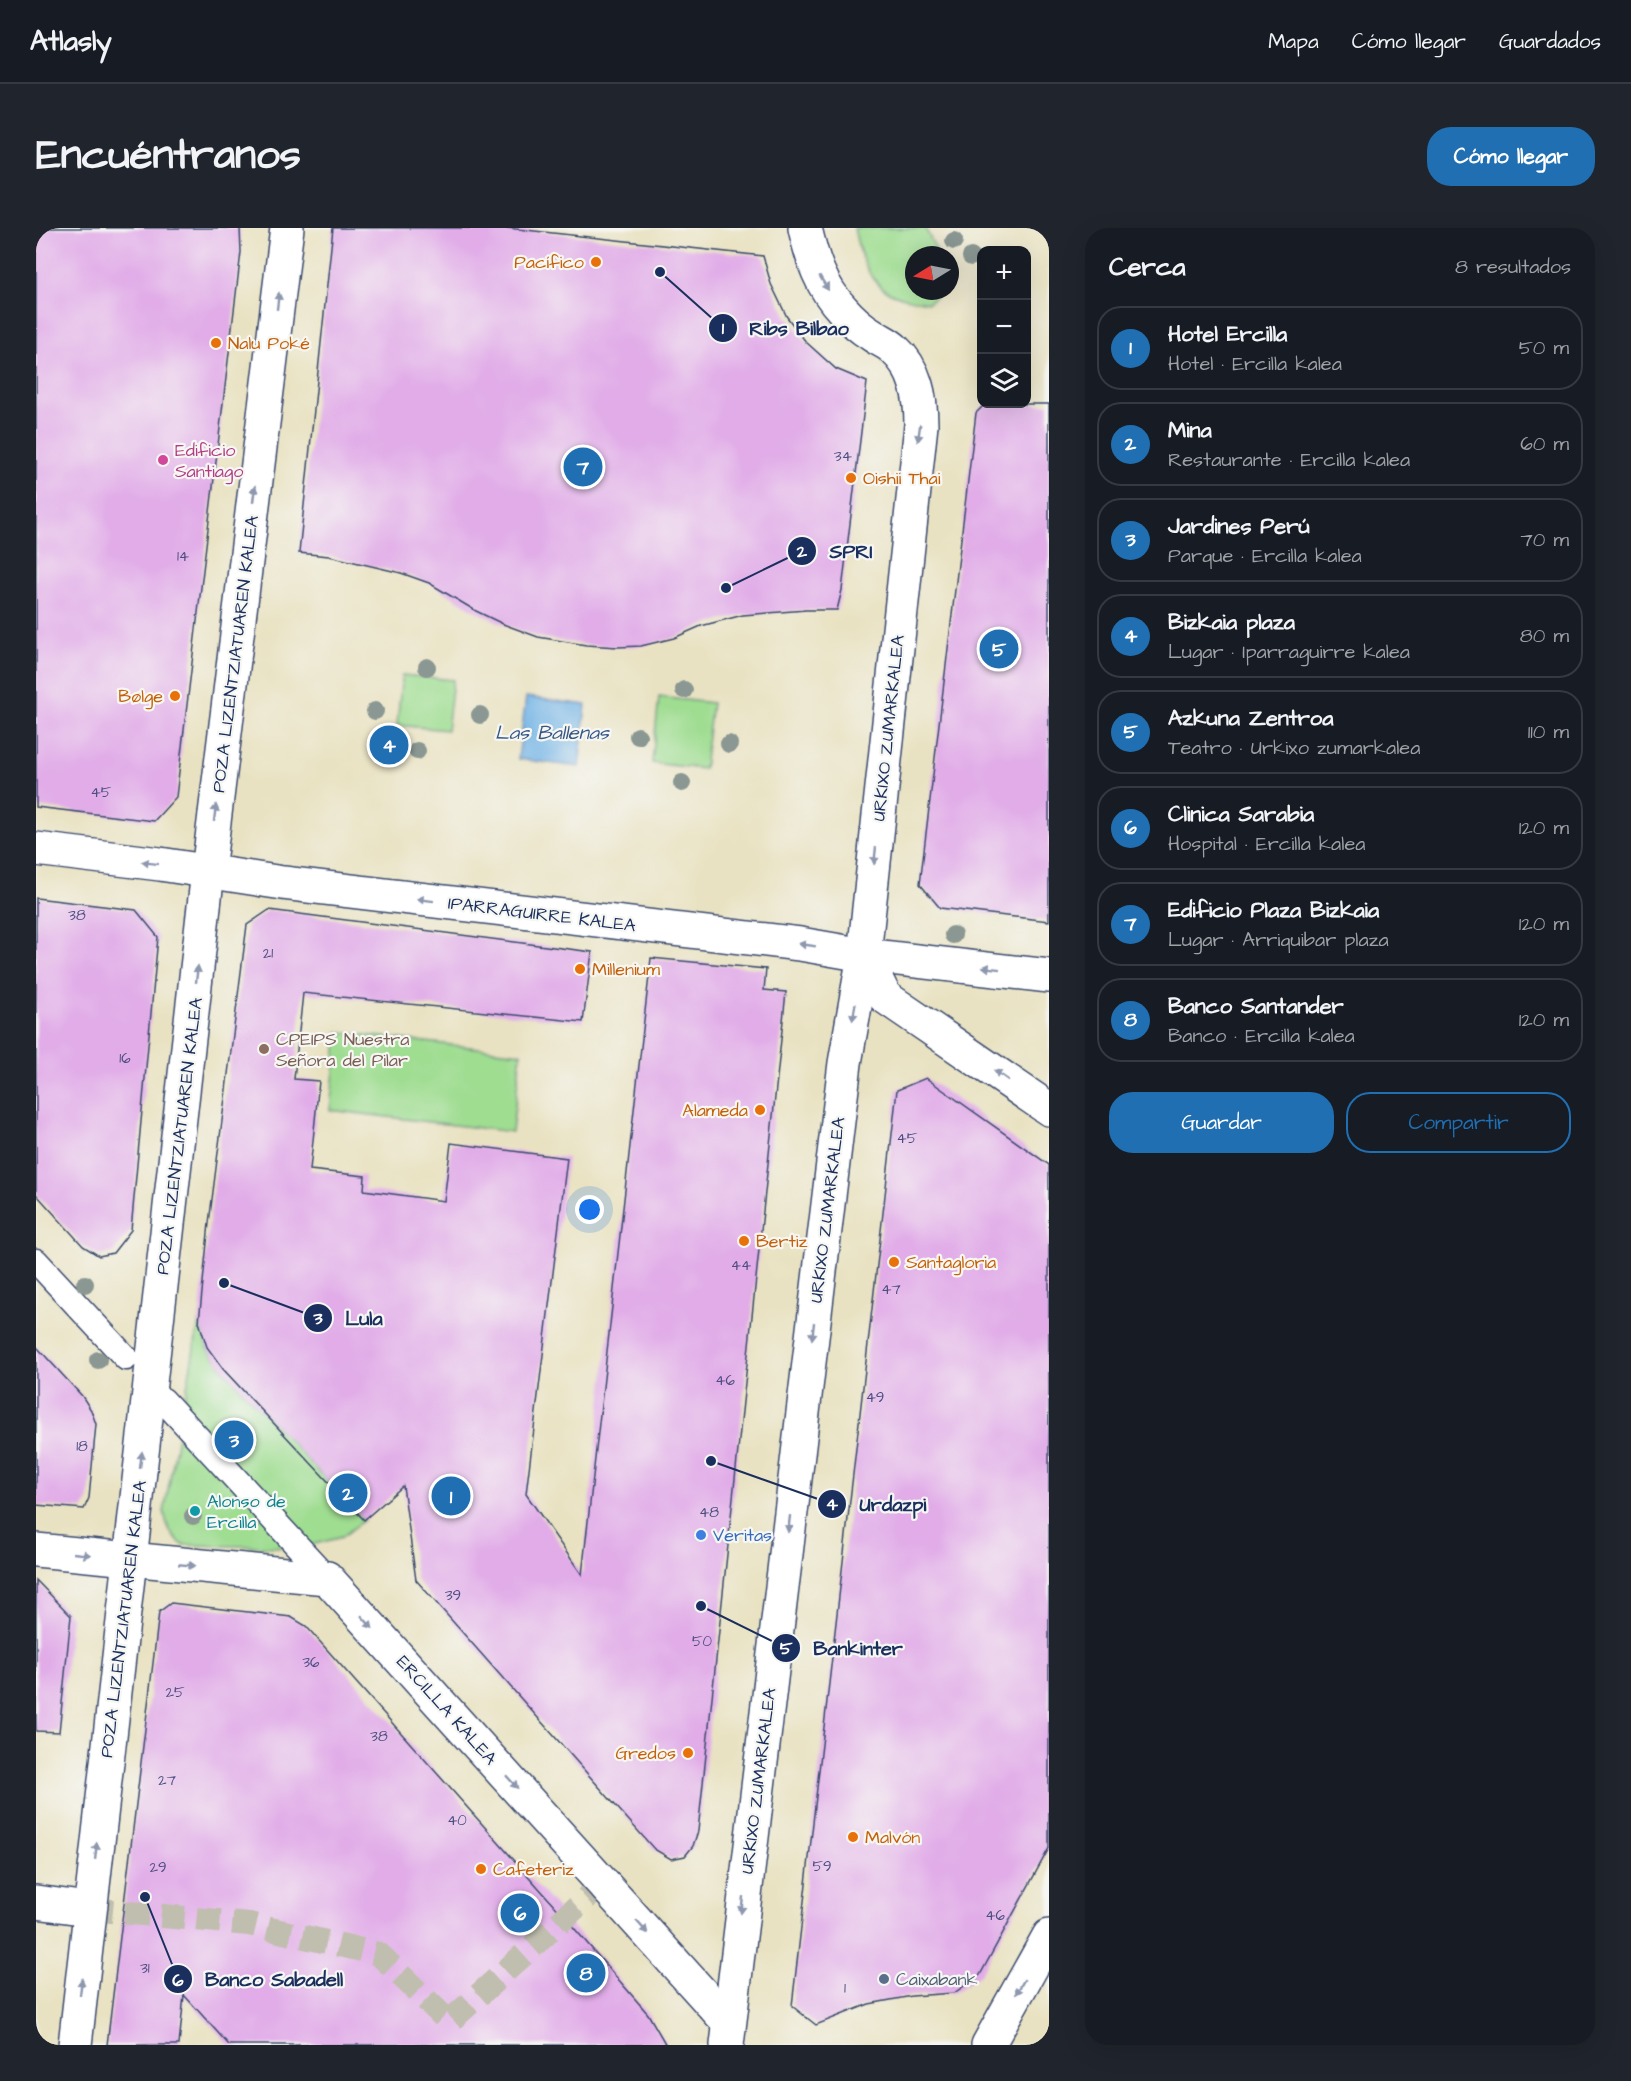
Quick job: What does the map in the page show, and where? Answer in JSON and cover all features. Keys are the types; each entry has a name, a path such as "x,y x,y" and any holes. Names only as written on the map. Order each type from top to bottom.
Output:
{"street":[{"name":"POZA LIZENTZIATUAREN KALEA","path":"75,2045 208,871 286,228"},
{"name":"URKIXO ZUMARKALEA","path":"728,2034 845,1063 864,955 921,425 921,406 913,375 894,348 857,324 836,302 816,270 805,228"},
{"name":"IPARRAGUIRRE KALEA","path":"36,849 283,883 800,944 864,955 1049,975"},
{"path":"864,955 885,997 1049,1109"},
{"path":"36,1261 126,1358"},
{"name":"ERCILLA KALEA","path":"163,1400 327,1578 728,2034"},
{"path":"36,1550 327,1578"},
{"path":"36,1902 89,1909"},
{"path":"988,2045 1049,1936"}],"green space":[{"path":"854,228 925,228 934,246 905,246 905,298 880,286 869,271 858,245"},
{"path":"402,675 453,680 447,730 397,725"},
{"path":"659,697 712,703 704,769 652,763"},
{"path":"338,1032 521,1053 512,1132 330,1110"},
{"path":"199,1322 207,1347 223,1369 364,1520 342,1537 315,1544 287,1547 183,1545 172,1534 164,1512"}],"water":[{"name":"Las Ballenas","path":"526,697 586,705 579,767 518,759"}],"building":[{"path":"36,228 240,228 241,252 176,797 154,821 36,807"},
{"path":"333,228 507,228 763,256 771,284 787,317 806,342 836,369 867,382 842,590 837,610 743,615 701,626 674,638 641,646 586,645 538,637 503,624 429,583 401,573 329,556 299,553"},
{"path":"1031,404 1049,404 1049,921 940,908 920,884 976,413 981,408 1031,408"},
{"path":"36,898 136,910 158,937 131,1230 113,1253 99,1256 83,1246 36,1194"},
{"path":"269,910 592,952 583,1022 303,993 294,1079 319,1081 310,1170 365,1176 364,1190 444,1201 451,1143 567,1158 526,1494 582,1575 651,958 766,969 764,990 786,992 698,1831 693,1846 685,1856 671,1859 654,1849 416,1580 403,1486 364,1520 223,1369 207,1347 199,1322 209,1223 247,925"},
{"path":"926,1078 1049,1165 1049,1848 980,1975 954,1993 912,1996 869,2004 816,2025 792,2006 897,1090"},
{"path":"36,1346 82,1396 96,1424 89,1498 84,1509 36,1505"},
{"path":"36,1580 71,1616 59,1732 36,1731"},
{"path":"171,1603 291,1617 306,1626 648,2014 666,2045 229,2045 184,1995 179,2045 107,2045 159,1612"}],"tunnel":[{"path":"89,1909 249,1924 379,1954 449,2022 603,1883"}],"place":[{"name":"Pacífico","path":"596,262"},
{"name":"Ribs Bilbao","path":"660,272"},
{"name":"Nalu Poké","path":"216,343"},
{"name":"Edificio Santiago","path":"163,460"},
{"name":"Edificio Plaza Bizkaia","path":"583,467"},
{"name":"Oishii Thai","path":"851,478"},
{"name":"SPRI","path":"726,588"},
{"name":"Azkuna Zentroa","path":"999,649"},
{"name":"Bølge","path":"175,696"},
{"name":"Bizkaia plaza","path":"389,745"},
{"name":"Millenium","path":"580,969"},
{"name":"CPEIPS Nuestra Señora del Pilar","path":"264,1049"},
{"name":"Alameda","path":"760,1110"},
{"name":"Bertiz","path":"744,1241"},
{"name":"Santagloria","path":"894,1262"},
{"name":"Lula","path":"224,1283"},
{"name":"Jardines Perú","path":"234,1440"},
{"name":"Urdazpi","path":"711,1461"},
{"name":"Mina","path":"348,1493"},
{"name":"Hotel Ercilla","path":"451,1496"},
{"name":"Alonso de Ercilla","path":"195,1511"},
{"name":"Veritas","path":"701,1535"},
{"name":"Bankinter","path":"701,1606"},
{"name":"Gredos","path":"688,1753"},
{"name":"Malvón","path":"853,1837"},
{"name":"Cafeteriz","path":"481,1869"},
{"name":"Banco Sabadell","path":"145,1897"},
{"name":"Clinica Sarabia","path":"520,1913"},
{"name":"Banco Santander","path":"586,1973"},
{"name":"Caixabank","path":"884,1979"}]}
